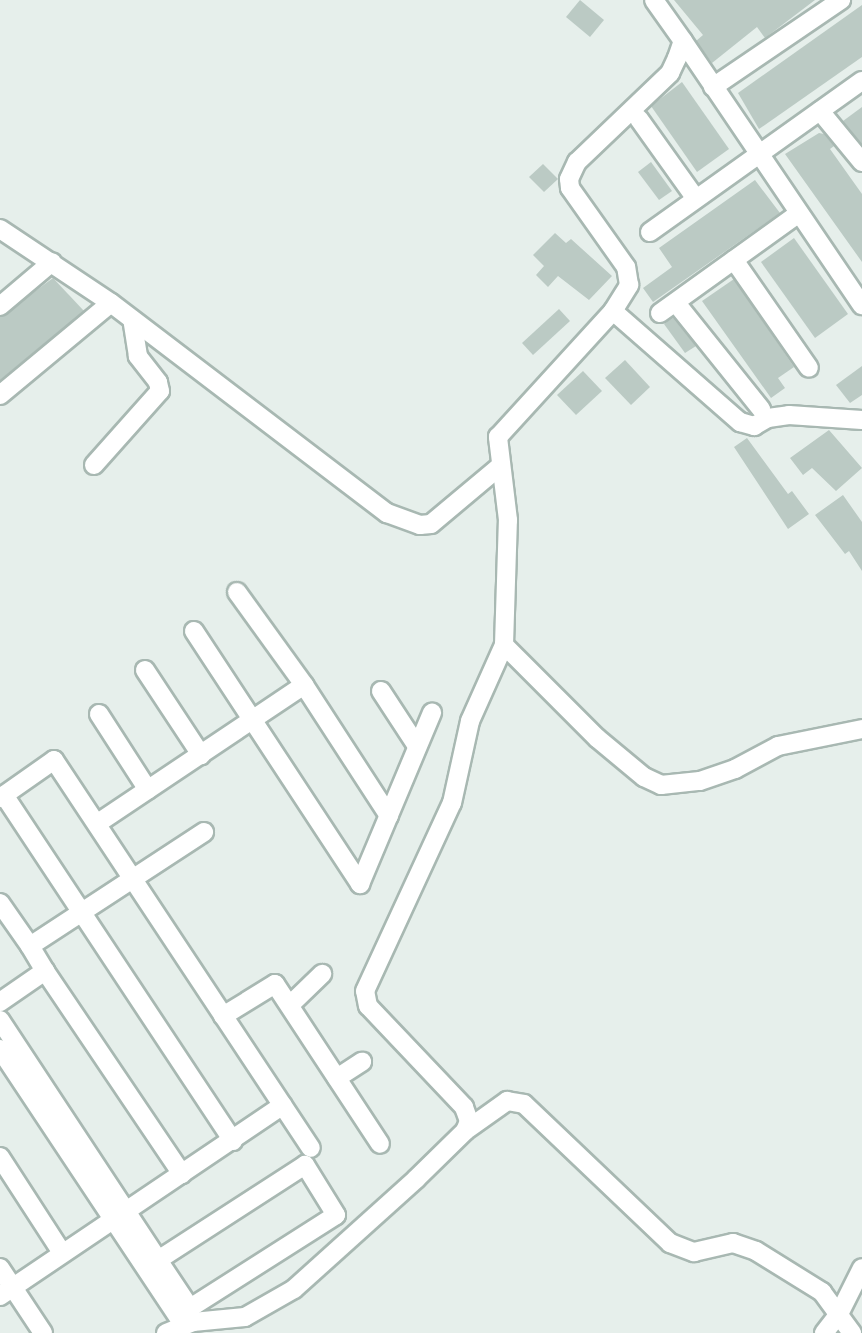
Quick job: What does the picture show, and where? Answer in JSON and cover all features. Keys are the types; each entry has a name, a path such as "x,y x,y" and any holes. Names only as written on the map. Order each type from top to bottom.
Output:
{"street":[{"path":"654,0 862,305"},
{"path":"713,87 841,0"},
{"path":"465,1131 469,1121 464,1107 374,1013 364,991 452,803 470,721 504,645 507,520 499,467 498,445 502,431 613,310 629,285 626,267 570,188 569,179 576,162 670,73 682,41"},
{"path":"650,232 862,81"},
{"path":"820,111 862,162"},
{"path":"639,119 696,199"},
{"path":"660,313 799,213"},
{"path":"0,229 111,303 339,478 404,521 431,524 499,467"},
{"path":"734,260 808,368"},
{"path":"0,306 52,262"},
{"path":"0,396 111,303"},
{"path":"676,303 761,409"},
{"path":"613,310 740,422 754,426 768,418 789,415 862,420"},
{"path":"94,465 160,391 158,382 138,356 132,319"},
{"path":"237,592 304,686 389,816"},
{"path":"194,631 360,884 432,713"},
{"path":"504,645 534,679 615,754 661,785 700,782 735,769 778,746 862,729"},
{"path":"145,670 201,755"},
{"path":"98,824 304,686"},
{"path":"381,691 417,746"},
{"path":"99,714 148,790"},
{"path":"233,1141 2,797 54,760 311,1148"},
{"path":"30,946 204,832"},
{"path":"0,903 182,1174"},
{"path":"0,1002 45,970"},
{"path":"290,1005 322,974"},
{"path":"223,1016 275,984 380,1144"},
{"path":"0,1020 120,1215 183,1324"},
{"path":"0,1048 120,1215 158,1260 190,1308 336,1215 305,1165 158,1260"},
{"path":"337,1078 362,1062"},
{"path":"166,1333 183,1324 245,1317 273,1303 317,1270 465,1131 507,1101 524,1104 670,1243 694,1252 723,1244 743,1245 789,1269 822,1292 852,1333"},
{"path":"7,1292 283,1105"},
{"path":"0,1157 62,1253"},
{"path":"0,1268 7,1292 43,1333"},
{"path":"824,1333 839,1314 862,1268"}],"building":[{"path":"580,0 604,20 590,37 566,17"},
{"path":"674,0 815,0 765,38 757,27 712,63 696,41 703,35"},
{"path":"862,5 862,57 759,129 738,93"},
{"path":"682,82 729,149 697,172 651,106"},
{"path":"862,107 862,144 843,121"},
{"path":"819,133 824,134 834,146 830,149 862,194 862,262 785,154"},
{"path":"651,162 672,191 659,200 638,172"},
{"path":"543,164 558,179 544,192 529,177"},
{"path":"755,180 780,213 653,302 643,288 672,267 659,248"},
{"path":"555,233 566,243 571,239 612,276 589,300 558,276 548,287 536,275 544,266 533,255"},
{"path":"794,238 848,314 815,338 761,262"},
{"path":"53,278 84,311 0,380 0,317"},
{"path":"734,279 794,367 778,378 785,388 771,398 702,301"},
{"path":"559,309 570,321 533,355 522,343"},
{"path":"673,318 696,346 685,353 664,324"},
{"path":"625,360 650,387 631,405 605,378"},
{"path":"862,366 862,395 850,403 836,385"},
{"path":"583,371 602,391 576,415 557,395"},
{"path":"829,430 862,468 836,491 812,468 803,475 790,458"},
{"path":"747,438 788,494 792,491 809,514 788,529 734,447"},
{"path":"843,495 862,522 862,571 849,551 845,554 815,515"}]}
